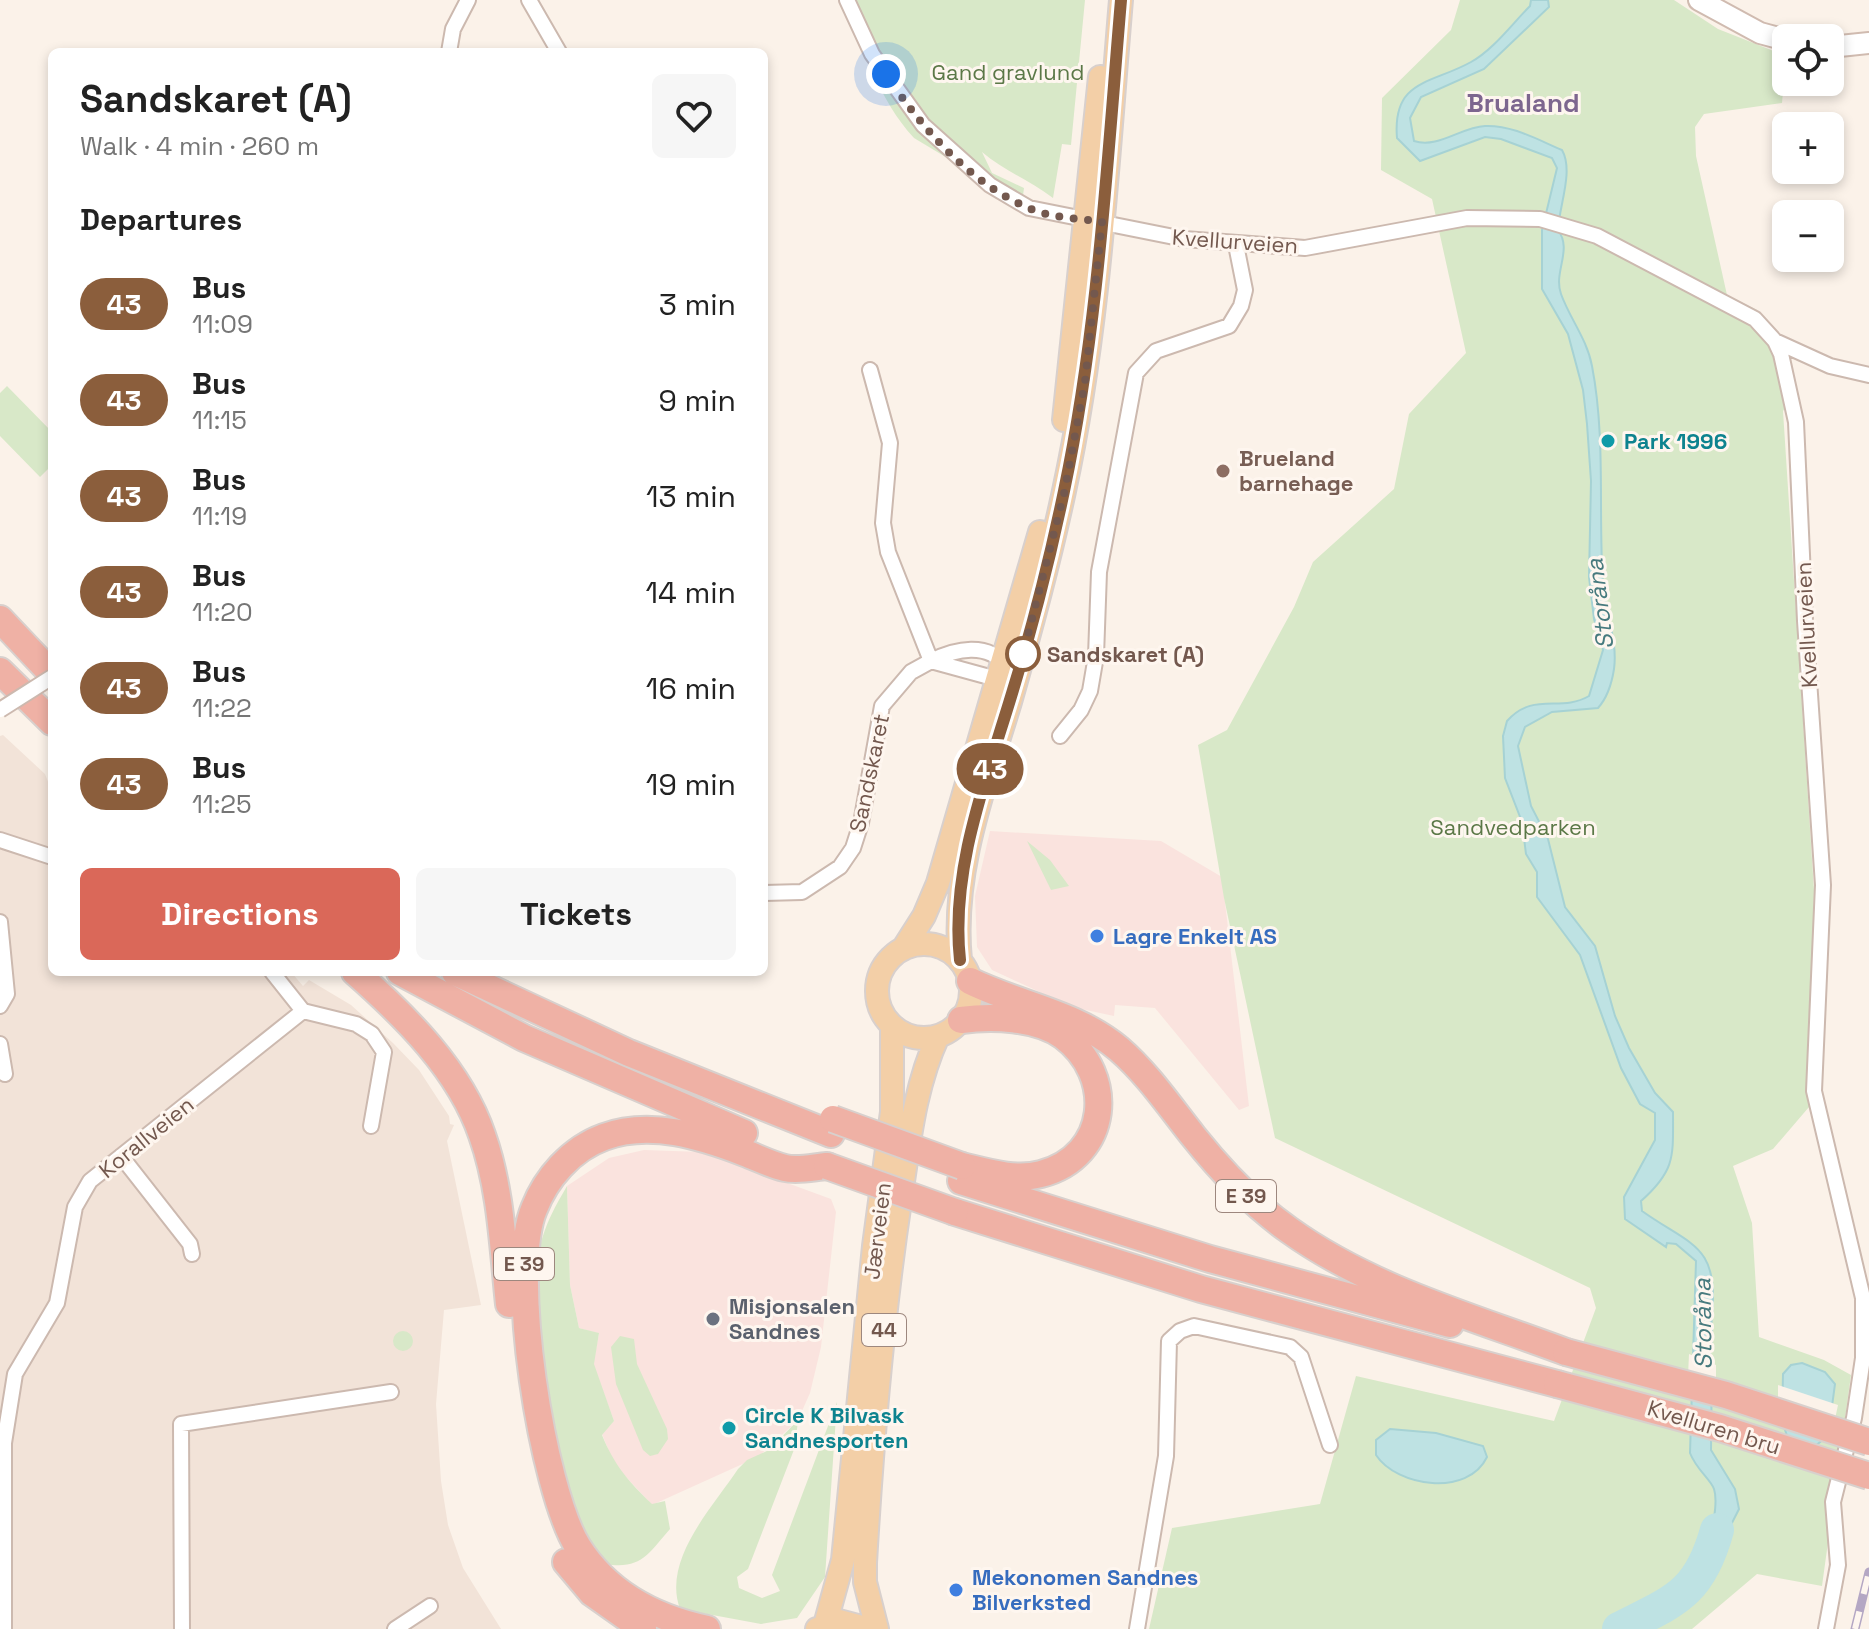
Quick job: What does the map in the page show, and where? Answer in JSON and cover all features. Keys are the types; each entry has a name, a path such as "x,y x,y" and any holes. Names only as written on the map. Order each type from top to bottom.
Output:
{"highway":[{"path":"0,619 48,672"},
{"path":"0,671 48,718"},
{"name":"E 39","path":"965,970 1010,999 1065,1017 1118,1049 1246,1195 1290,1231 1383,1283 1566,1352"},
{"name":"E 39","path":"359,976 408,1022 441,1061 482,1133 493,1175 525,1449 546,1527 564,1559 592,1593 641,1621 707,1629"},
{"name":"E 39","path":"408,976 524,1038 615,1080 827,1166"},
{"name":"E 39","path":"464,976 616,1047 962,1174 1224,1263 1566,1352"},
{"name":"E 39","path":"502,976 832,1127"},
{"name":"E 39","path":"961,1020 1004,1019 1037,1025 1060,1034 1084,1055 1094,1073 1099,1093 1098,1115 1091,1136 1078,1154 1060,1167 1040,1174 1020,1176 962,1174"},
{"name":"E 39","path":"641,1621 626,1598 579,1549 563,1519 551,1484 543,1450 524,1267 533,1210 549,1179 571,1156 602,1137 629,1131 682,1133 710,1139 786,1169 827,1166"},
{"name":"Kvelluren bru","path":"827,1166 955,1212 1201,1289 1706,1423 1869,1476"},
{"name":"Kvelluren bru","path":"1566,1352 1726,1395 1869,1442"}],"main road":[{"name":"44","path":"892,1026 878,1000 882,970 903,949 924,916 938,883 1049,557 1076,434 1091,340 1094,220 1109,0"},
{"name":"44","path":"961,1020 968,1008 956,921 960,886 1005,680 1001,659 1034,554 1063,432 1094,220 1121,0"},
{"path":"903,949 933,945 965,970"},
{"path":"892,1026 906,1035 938,1036 961,1020"},
{"name":"Jærveien","path":"821,1627 843,1560 874,1246 892,1112 892,1026"},
{"name":"Jærveien","path":"877,1629 865,1582 865,1563 879,1370 915,1102 926,1063 938,1036"},
{"name":"44","path":"821,1627 854,1622 869,1629"}],"street":[{"path":"450,48 453,29 468,0"},
{"path":"529,0 557,48"},
{"name":"Kvellurveien","path":"847,0 872,54 923,125 990,185 1029,208 1094,220 1122,229 1236,245 1305,248 1467,218 1540,219 1597,236 1714,296 1755,319 1775,341 1787,370 1796,422 1805,621 1823,885 1814,1091 1863,1298 1863,1358 1854,1418 1833,1502 1838,1565 1826,1629"},
{"path":"1699,0 1760,33 1772,36"},
{"path":"1844,46 1864,44"},
{"path":"1060,736 1081,710 1090,691 1096,656 1099,572 1136,373 1156,351 1229,326 1241,306 1245,290 1236,245"},
{"path":"1775,341 1830,366 1869,375"},
{"path":"870,370 890,443 883,523 888,552 931,661 1005,680"},
{"name":"Sandskaret","path":"768,893 802,892 840,867 853,848 861,823 882,706 911,672 952,650 974,649 1001,659"},
{"path":"0,710 48,679"},
{"path":"0,840 48,856"},
{"path":"0,922 7,994 0,1006"},
{"path":"275,976 303,1011 356,1024 372,1034 384,1052 371,1126"},
{"name":"Korallveien","path":"4,1629 4,1443 15,1374 57,1303 75,1207 90,1181 303,1011"},
{"path":"0,1044 5,1074"},
{"path":"121,1156 190,1244 192,1254"},
{"path":"1137,1629 1166,1456 1169,1341 1180,1331 1194,1326 1290,1347 1301,1357 1330,1445"},
{"path":"182,1629 181,1424 391,1392"},
{"path":"395,1629 430,1606"}],"shaded area":[{"path":"3,735 45,774 48,782 48,976 294,976 303,986 309,980 351,1005 393,1043 419,1070 449,1116 450,1124 454,1125 447,1141 481,1305 444,1310 436,1404 441,1481 448,1525 463,1568 501,1629 0,1629 0,736"},
{"path":"990,831 1161,841 1222,877 1249,1106 1239,1110 1155,1008 1115,1005 1114,1016 1072,1007 992,970 977,947 975,896"},
{"path":"644,1150 702,1152 831,1199 836,1212 821,1347 810,1393 798,1420 758,1457 652,1505 614,1464 602,1434 614,1421 593,1364 599,1334 579,1328 570,1285 567,1186 609,1158"}],"green space":[{"name":"Gand gravlund","path":"844,0 1085,0 1071,145 1062,144 1053,198 982,152 992,173 1024,188 1022,203 914,138 881,90"},
{"name":"Sandvedparken","path":"1460,0 1674,0 1718,29 1772,50 1772,96 1783,96 1782,103 1704,114 1695,127 1696,156 1727,295 1757,310 1774,352 1787,405 1783,411 1814,890 1809,1107 1773,1149 1733,1166 1752,1223 1759,1337 1824,1360 1851,1375 1822,1586 1757,1574 1692,1629 1149,1629 1172,1528 1320,1504 1356,1376 1554,1421 1596,1308 1590,1288 1275,1138 1224,898 1198,745 1227,730 1294,607 1313,562 1394,489 1409,414 1466,353 1432,199 1381,170 1382,98 1451,30"},
{"path":"7,386 48,428 48,469 40,477 0,436 0,393"},
{"path":"1027,841 1050,860 1069,886 1051,890"},
{"path":"567,1186 570,1285 579,1328 599,1333 594,1364 614,1421 602,1435 617,1464 636,1488 652,1504 665,1501 670,1529 643,1558 627,1565 605,1564 577,1518 550,1418 539,1342 537,1273 545,1230"},
{"path":"403,1331 410,1334 413,1341 410,1348 403,1351 396,1348 393,1341 396,1334"},
{"path":"620,1336 634,1339 637,1364 667,1429 668,1439 658,1454 650,1456 643,1450 616,1384 611,1347"},
{"path":"837,1402 825,1577 797,1618 761,1624 680,1609 676,1591 678,1572 692,1535 738,1469 747,1460 769,1450 798,1420 795,1447 748,1569 737,1577 739,1588 762,1598 780,1591 772,1575"}],"water":[{"path":"1531,0 1548,0 1549,7 1484,69 1421,97 1410,118 1414,141 1432,142 1476,127 1495,126 1525,134 1562,150 1567,168 1558,230 1564,245 1559,286 1592,366 1599,421 1603,585 1615,658 1609,690 1598,708 1552,712 1525,727 1518,746 1531,806 1548,839 1565,907 1595,946 1615,1016 1629,1048 1655,1093 1673,1112 1672,1151 1667,1171 1641,1201 1642,1211 1698,1250 1711,1274 1711,1450 1735,1489 1739,1509 1698,1590 1713,1523 1715,1498 1714,1489 1690,1453 1696,1261 1676,1244 1667,1243 1666,1247 1625,1219 1624,1197 1655,1140 1655,1113 1640,1104 1621,1068 1580,955 1537,897 1537,872 1526,854 1522,822 1505,778 1503,736 1507,721 1527,707 1568,703 1589,696 1603,650 1594,619 1589,577 1591,481 1583,390 1568,334 1542,289 1542,230 1557,168 1552,158 1501,139 1485,137 1420,161 1397,138 1397,119 1408,94 1429,80 1479,57 1530,6"},
{"path":"1802,1363 1825,1372 1835,1384 1828,1436 1811,1449 1787,1436 1782,1420 1783,1374 1791,1365"},
{"path":"1390,1429 1436,1433 1483,1446 1487,1457 1478,1470 1465,1478 1432,1483 1415,1480 1386,1466 1376,1455 1376,1440"}],"pier":[{"path":"1689,1354 1716,1365 1716,1407 1687,1399"},
{"path":"1778,1385 1838,1405 1831,1438 1778,1420"}],"waterway":[{"name":"Storåna","path":"1619,1629 1669,1603 1693,1583 1710,1552 1717,1530"}],"railway":[{"path":"1855,1629 1869,1572"}],"bus line":[{"name":"43","path":"960,960 956,921 960,886 979,806 1049,557 1085,382 1121,0"}],"place":[{"name":"Park 1996","path":"1608,441"},
{"name":"Brueland barnehage","path":"1223,471"},
{"name":"Sandskaret (A)","path":"1023,654"},
{"name":"Lagre Enkelt AS","path":"1097,936"},
{"name":"Misjonsalen Sandnes","path":"713,1319"},
{"name":"Circle K Bilvask Sandnesporten","path":"729,1428"},
{"name":"Mekonomen Sandnes Bilverksted","path":"956,1590"}],"district":[{"name":"Brualand","path":"1523,103"}],"route":[{"path":"886,74 923,125 990,185 1029,208 1102,222 1091,340 1076,434 1049,557 1023,654"}]}
